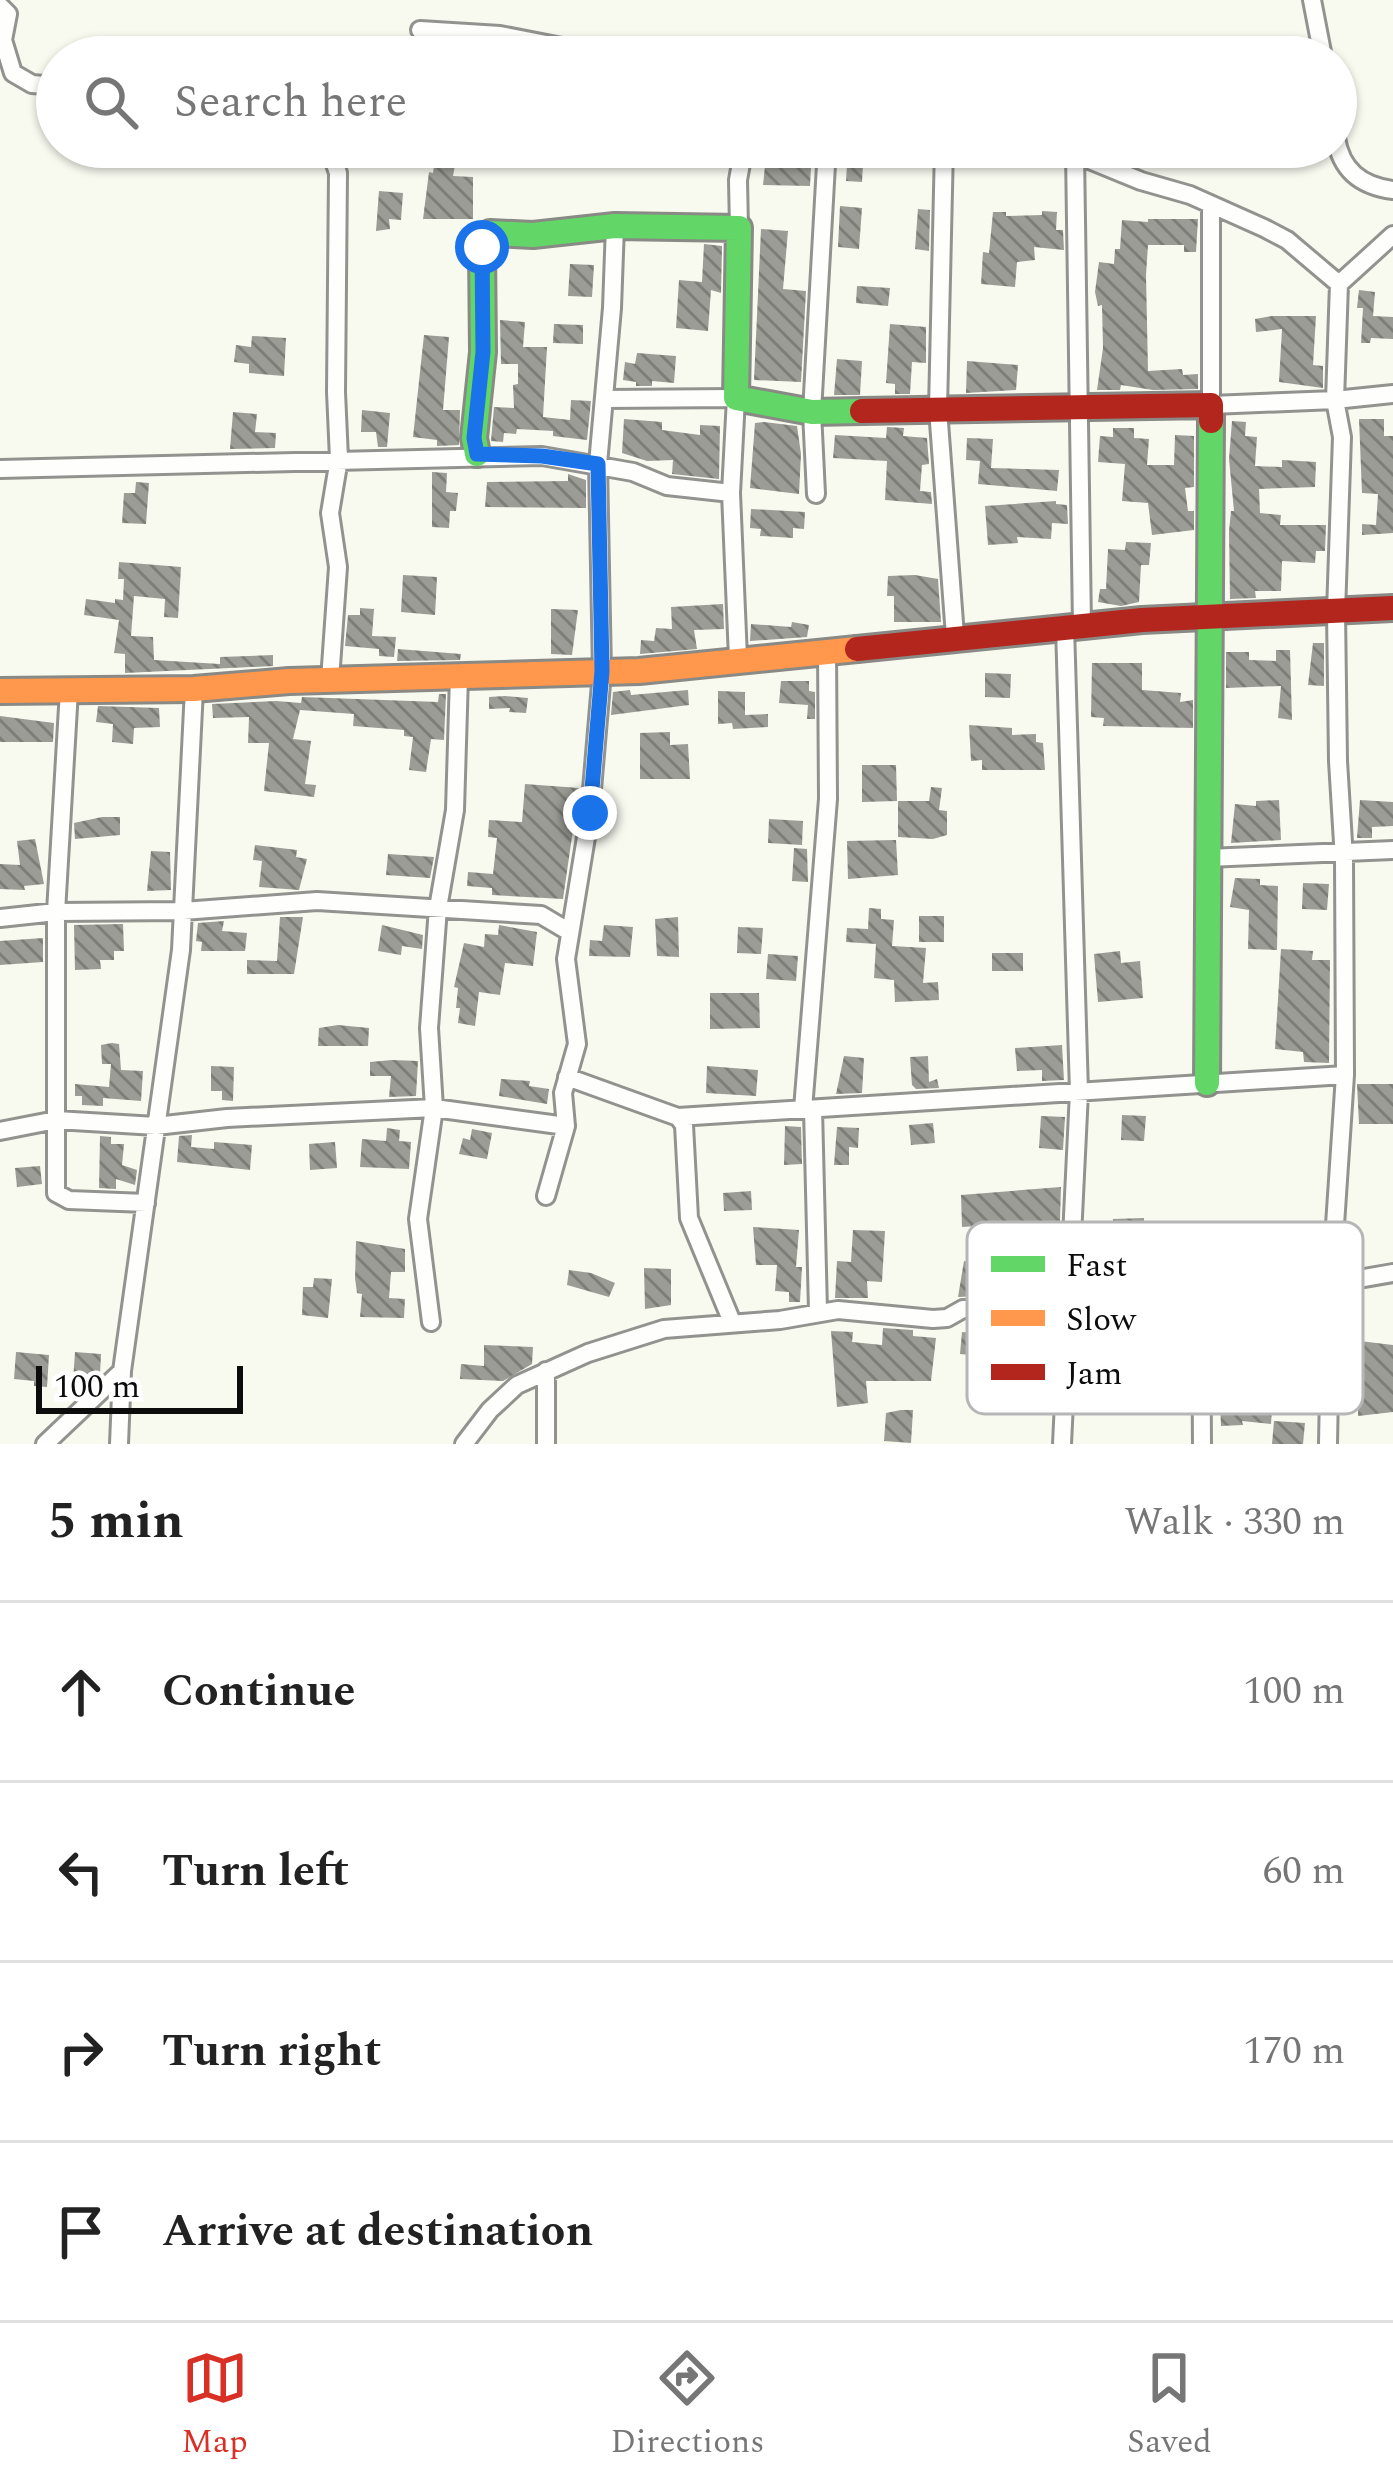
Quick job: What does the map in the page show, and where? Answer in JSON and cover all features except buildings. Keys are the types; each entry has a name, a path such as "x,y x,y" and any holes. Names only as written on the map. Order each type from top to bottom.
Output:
{"street":[{"path":"1311,1 1318,36"},
{"path":"0,7 8,14 3,40 13,73 36,85"},
{"path":"420,30 505,36"},
{"path":"331,680 338,567 329,513 339,459 337,168"},
{"path":"738,658 731,494 740,168"},
{"path":"816,494 812,412 826,168"},
{"path":"944,168 938,409 955,636"},
{"path":"1068,168 1079,409 1074,626 1079,1091 1073,1222"},
{"path":"1114,168 1287,240 1340,284"},
{"path":"1348,168 1367,185 1393,190"},
{"path":"1207,1083 1211,205"},
{"path":"477,454 482,247 490,233 533,235 615,226 739,228"},
{"path":"546,1196 566,1126 563,1093 577,1045 575,1006 566,974 568,931 590,813 602,671 598,464 615,226"},
{"path":"1335,1222 1345,1075 1336,609 1342,437 1335,400 1340,284 1393,236"},
{"path":"604,399 736,398 812,412 1211,405 1393,394"},
{"path":"0,469 542,456 598,464 667,486 731,494"},
{"path":"0,691 194,689 640,671 1074,626 1393,608"},
{"path":"818,1311 808,1109 827,799 826,650"},
{"path":"431,1322 418,1219 434,1108 429,1028 438,908 455,810 459,676"},
{"path":"118,1444 122,1371 183,911 194,689"},
{"path":"69,690 56,912 56,1193 69,1201 146,1203"},
{"path":"1207,858 1393,850"},
{"path":"0,918 317,901 541,915 568,931"},
{"path":"567,1077 678,1118 1345,1075"},
{"path":"0,1131 56,1120 156,1126 434,1108 566,1126"},
{"path":"678,1118 684,1125 688,1218 733,1322"},
{"path":"1363,1279 1393,1273"},
{"path":"464,1444 517,1384 588,1352 664,1329 780,1320 818,1311 946,1318 967,1309"},
{"path":"45,1444 122,1371"},
{"path":"546,1371 546,1444"},
{"path":"1063,1444 1064,1414"},
{"path":"1202,1414 1202,1444"},
{"path":"1328,1444 1329,1414"}],"traffic: fast":[{"path":"477,454 482,247 490,233 533,235 615,226 739,228 736,398 812,412 862,411"},
{"path":"1207,1083 1211,421"}],"traffic: slow":[{"path":"0,691 194,689 289,681 639,671 857,649"}],"traffic: jam":[{"path":"862,411 1211,405 1211,421"},
{"path":"857,649 1142,620 1393,608"}],"route":[{"path":"482,247 477,454 598,464 602,671 590,813"}]}
